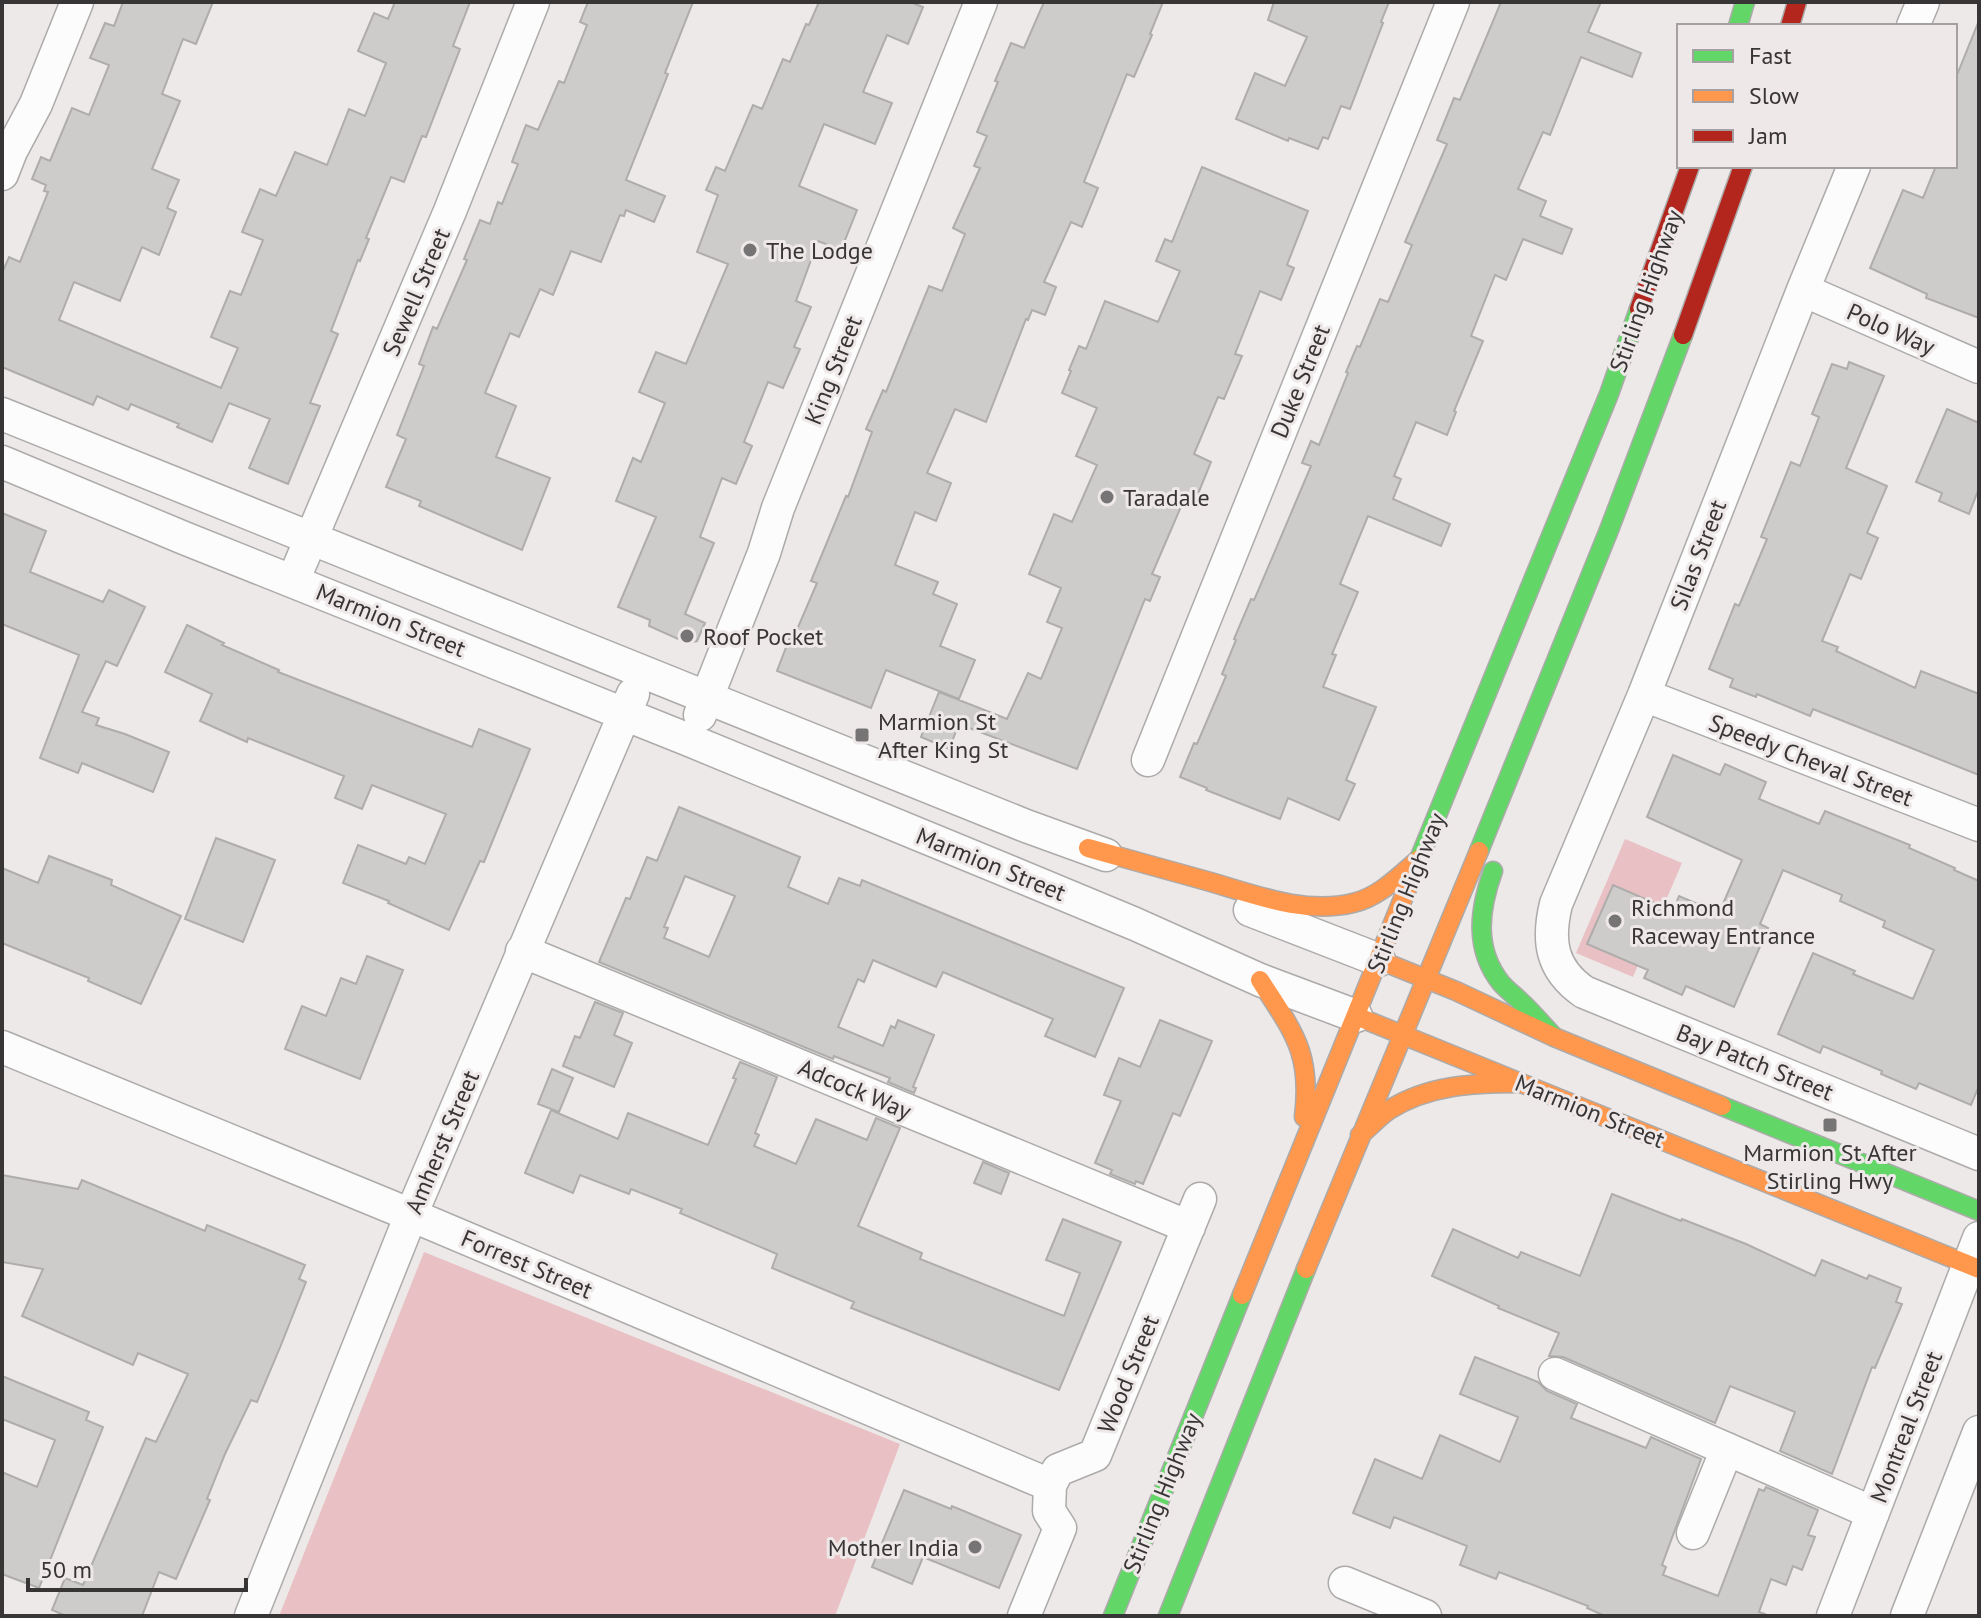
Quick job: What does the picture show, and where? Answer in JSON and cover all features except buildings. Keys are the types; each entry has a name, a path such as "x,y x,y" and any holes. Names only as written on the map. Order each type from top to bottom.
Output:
{"main road":[{"path":"1739,24 1745,2"},
{"path":"1791,24 1797,2"},
{"name":"Stirling Highway","path":"1113,1616 1609,394 1689,168"},
{"name":"Stirling Highway","path":"1168,1616 1360,1135 1611,525 1707,272 1742,168"},
{"path":"1536,757 1604,582 1611,525"},
{"path":"1088,848 1309,907 1335,907 1357,902 1387,886 1420,858"},
{"path":"1497,859 1479,916 1484,955 1501,983 1554,1037"},
{"name":"Marmion Street","path":"1379,960 1456,991 1554,1037 1979,1211"},
{"path":"1260,980 1296,1038 1307,1065 1308,1096 1296,1159"},
{"name":"Marmion Street","path":"1356,1016 1519,1083 1975,1257"},
{"path":"1360,1135 1389,1111 1433,1090 1473,1083 1519,1083"}],"street":[{"path":"2,174 36,104 77,2"},
{"name":"Sewell Street","path":"293,581 450,211 533,2"},
{"name":"King Street","path":"689,740 764,553 778,508 981,2"},
{"name":"Duke Street","path":"1148,760 1453,2"},
{"path":"1914,24 1923,2"},
{"name":"Silas Street","path":"1552,946 1556,904 1644,695 1853,168"},
{"name":"Polo Way","path":"1803,290 1979,367"},
{"name":"Marmion Street","path":"2,414 1026,826 1379,960"},
{"name":"Marmion Street","path":"2,462 689,740 1135,924 1260,980 1356,1016"},
{"name":"Amherst Street","path":"251,1616 411,1215 642,672"},
{"name":"Speedy Cheval Street","path":"1644,695 1979,825"},
{"name":"Bay Patch Street","path":"1552,946 1560,968 1584,992 1979,1154"},
{"name":"Adcock Way","path":"522,951 1194,1213"},
{"name":"Forrest Street","path":"2,1047 411,1215 1050,1485"},
{"name":"Wood Street","path":"1050,1485 1058,1470 1095,1455 1194,1213"},
{"name":"Montreal Street","path":"1833,1616 1975,1257"},
{"path":"1555,1374 1873,1513"},
{"path":"1907,1616 1979,1432"},
{"path":"1693,1533 1727,1449"},
{"path":"1024,1616 1060,1528 1049,1511 1050,1485"},
{"path":"1345,1583 1425,1616"}],"shaded area":[{"path":"1625,839 1682,863 1633,977 1576,953"},
{"path":"424,1252 900,1444 835,1616 279,1616"}],"traffic: fast":[{"path":"1739,24 1745,2"},
{"path":"1413,874 1609,394 1639,309"},
{"path":"1479,851 1609,530 1683,335"},
{"path":"1493,871 1482,915 1486,957 1501,983 1554,1037"},
{"path":"1722,1106 1979,1211"},
{"path":"1168,1616 1306,1269"},
{"path":"1113,1616 1242,1295"}],"traffic: slow":[{"path":"1088,848 1260,897 1316,906 1353,903 1371,896 1419,859"},
{"path":"1306,1269 1479,851"},
{"path":"1242,1295 1413,874"},
{"path":"1379,960 1722,1106"},
{"path":"1260,980 1291,1029 1302,1059 1306,1095 1304,1117"},
{"path":"1356,1016 1979,1269"},
{"path":"1360,1135 1389,1110 1419,1095 1468,1085 1519,1083"}],"traffic: jam":[{"path":"1791,24 1797,2"},
{"path":"1639,309 1689,168"},
{"path":"1683,335 1742,168"}],"place":[{"name":"The Lodge","path":"750,250"},
{"name":"Taradale","path":"1107,497"},
{"name":"Roof Pocket","path":"687,636"},
{"name":"Marmion St After King St","path":"862,735"},
{"name":"Richmond Raceway Entrance","path":"1615,921"},
{"name":"Marmion St After Stirling Hwy","path":"1830,1125"},
{"name":"Mother India","path":"975,1547"}]}
